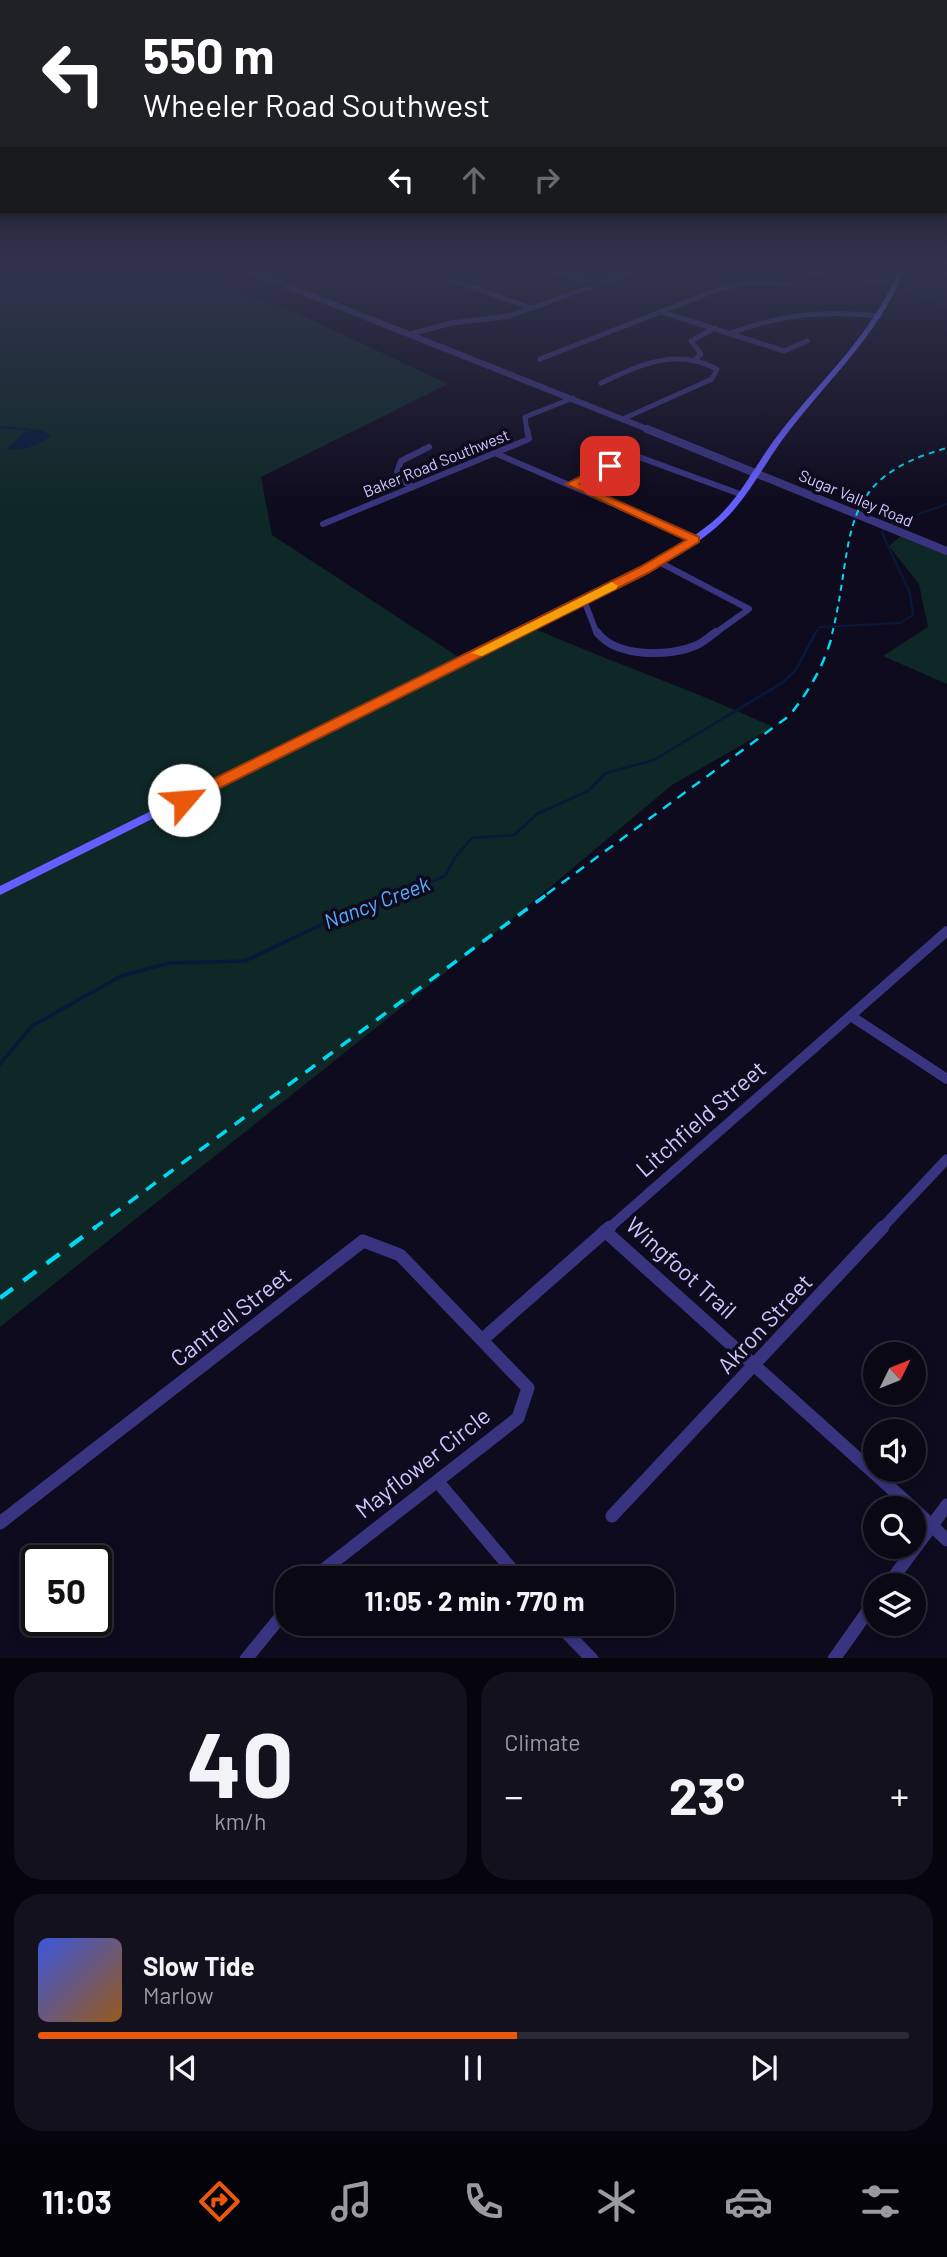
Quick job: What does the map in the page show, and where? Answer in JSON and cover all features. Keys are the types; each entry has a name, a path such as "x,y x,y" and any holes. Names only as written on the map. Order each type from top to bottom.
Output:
{"main road":[{"path":"0,891 584,600 659,562 695,540 723,517 754,471 853,349"}],"street":[{"name":"Sugar Valley Road","path":"454,349 947,551"},
{"path":"540,359 565,349"},
{"path":"695,360 701,354 697,349"},
{"path":"601,383 663,357 695,360 717,369 716,376 625,418"},
{"name":"Baker Road Southwest","path":"323,524 529,439 525,417 573,398"},
{"path":"413,487 404,482 397,472 401,461 429,447"},
{"path":"497,454 695,540"},
{"path":"571,484 629,457 646,458 740,494"},
{"path":"584,600 598,635 621,649 647,654 697,645 749,609 659,562"},
{"name":"Litchfield Street","path":"483,1339 947,931"},
{"path":"850,1016 947,1079"},
{"name":"Akron Street","path":"612,1516 947,1159"},
{"name":"Wingfoot Trail","path":"605,1231 899,1496"},
{"name":"Cantrell Street","path":"0,1523 363,1241 400,1255 483,1339"},
{"name":"Mayflower Circle","path":"329,1566 518,1418 527,1388 483,1339"},
{"path":"438,1482 509,1566"},
{"path":"897,1573 947,1505"},
{"name":"Wingfoot Trail","path":"926,1521 947,1540"},
{"path":"834,1658 863,1617"},
{"path":"246,1658 275,1623"},
{"path":"570,1636 592,1658"}],"green space":[{"path":"0,349 374,349 448,384 261,477 272,535 463,660 530,627 773,727 672,785 500,929 0,1327"},
{"path":"902,535 947,554 947,684 883,656 928,627 919,584 889,546"}],"water":[{"path":"38,429 52,435 30,447 6,449 25,432"}],"waterway":[{"path":"0,427 30,430"},
{"name":"Nancy Creek","path":"891,524 947,504"},
{"name":"Nancy Creek","path":"815,634 820,627 900,623 913,615 910,593 882,533 885,527"},
{"name":"Nancy Creek","path":"402,894 445,876 456,856 472,838 514,835 537,814 588,791 606,773 654,760 782,683 795,671 816,632"},
{"name":"Nancy Creek","path":"0,1064 32,1026 121,976 169,963 245,961 352,910 369,908 406,892"}],"railway":[{"path":"832,634 849,541 856,517 867,495 884,477 910,461 947,448"},
{"path":"547,894 789,716 816,676 833,632"},
{"path":"93,1229 550,892"},
{"path":"0,1298 96,1227"}],"slow traffic":[{"path":"477,653 612,586"}],"route":[{"path":"184,800 644,570 695,540 571,484 610,466"}]}
